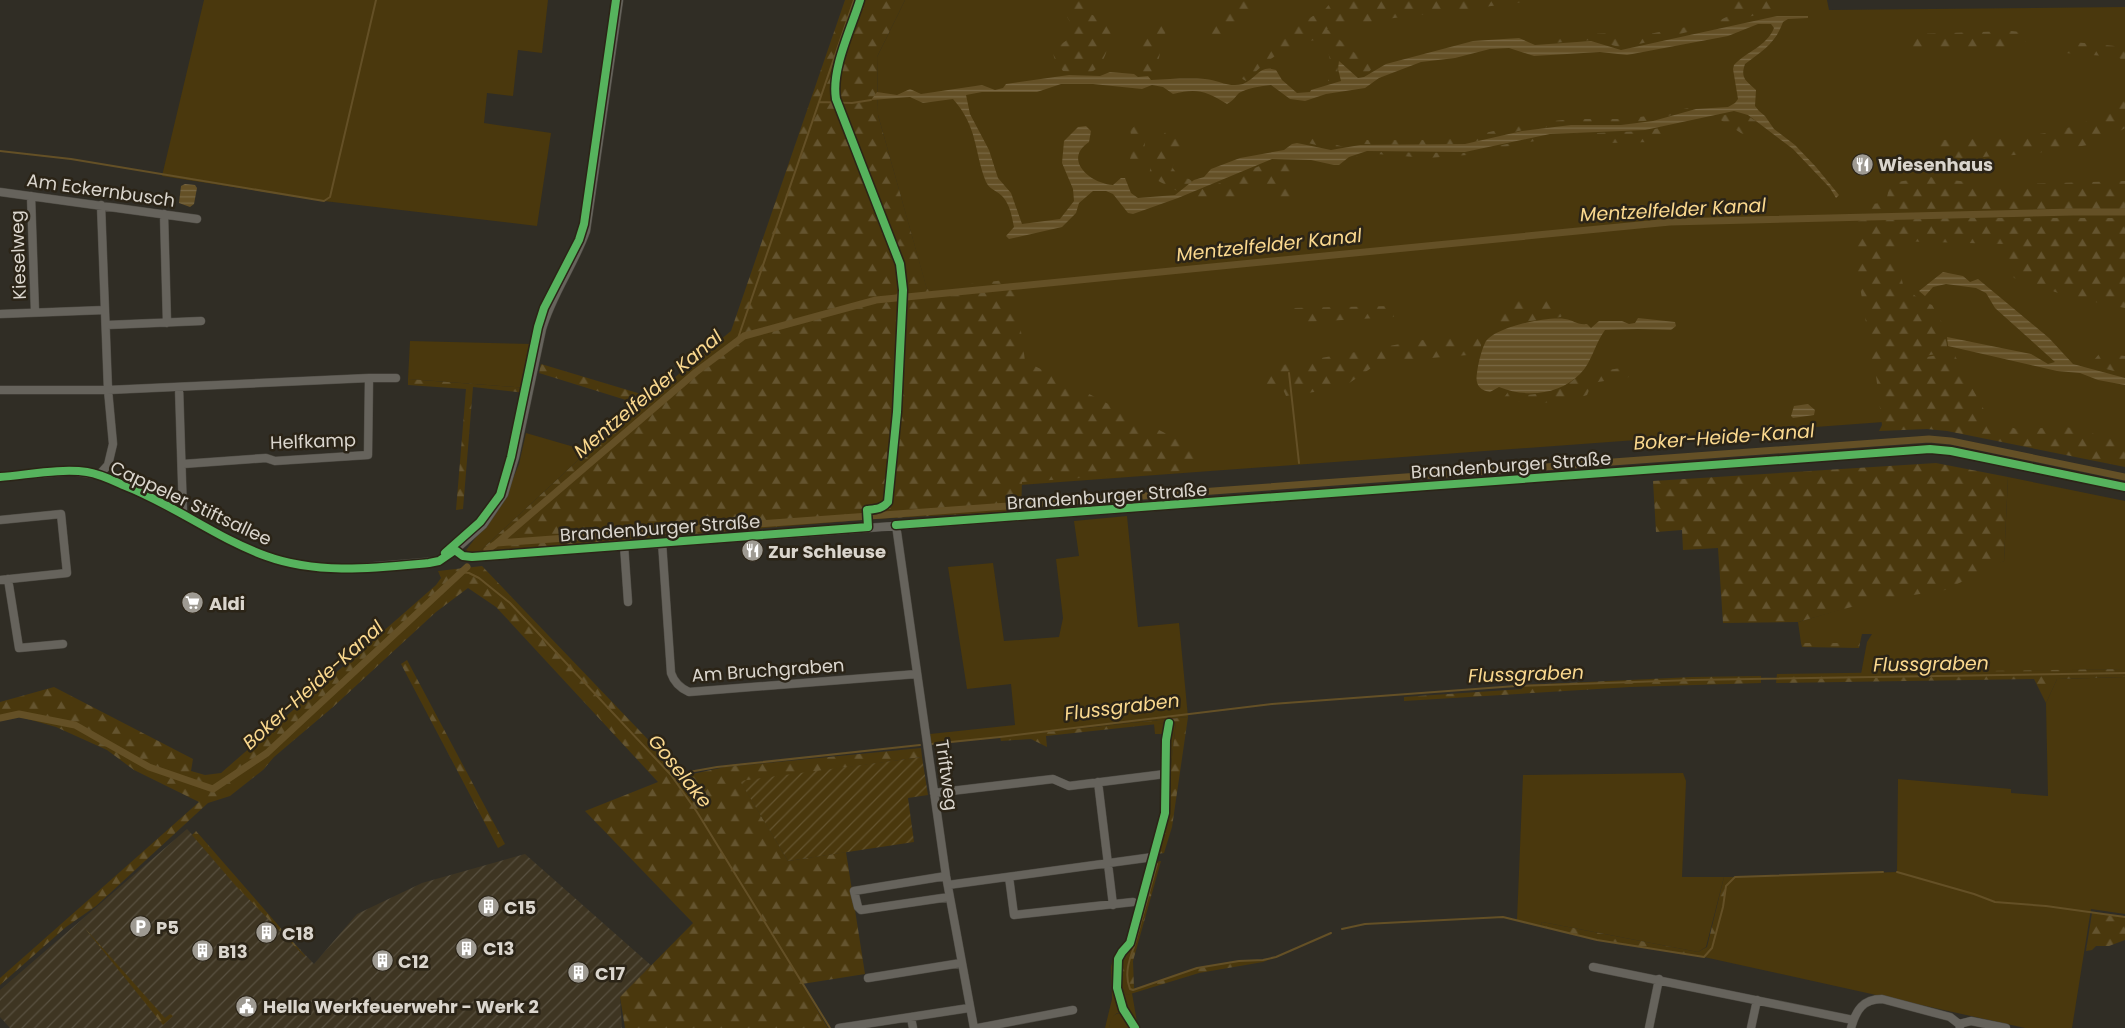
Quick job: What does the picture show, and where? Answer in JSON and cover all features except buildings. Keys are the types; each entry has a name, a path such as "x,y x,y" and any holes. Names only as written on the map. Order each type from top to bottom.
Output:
{"street":[{"name":"Cappeler Stiftsallee","path":"0,477 72,471 99,475 183,513 243,546 268,556 321,568 342,569 429,563 439,561 456,550 483,525 504,494 515,457 545,319 580,249 586,231 619,0"},
{"name":"Am Eckernbusch","path":"0,192 197,219"},
{"name":"Kieselweg","path":"31,196 35,312"},
{"path":"99,475 108,466 114,444 108,390 102,206"},
{"path":"164,214 167,322"},
{"path":"0,314 106,310"},
{"path":"107,325 201,321"},
{"name":"Helfkamp","path":"183,464 266,458 275,461 368,455 369,378"},
{"path":"0,390 108,390 396,378"},
{"path":"179,387 183,464 183,513"},
{"name":"Brandenburger Straße","path":"456,550 463,556 472,557 1930,449 1951,451 2125,487"},
{"path":"0,520 61,514 67,573 4,579 19,648 63,644"},
{"name":"Triftweg","path":"896,525 949,897 974,1028"},
{"name":"Am Bruchgraben","path":"662,542 671,673 674,681 684,690 689,692 918,674"},
{"name":"Brandenburger Straße","path":"624,545 628,602"},
{"path":"934,793 1053,779 1069,786 1165,774"},
{"path":"1098,782 1113,904"},
{"path":"948,885 1154,858"},
{"path":"946,876 854,891 858,908 861,910 949,897"},
{"path":"1009,877 1014,915 1133,902"},
{"path":"868,978 961,963"},
{"path":"1593,967 1757,1000 1852,1024 1858,1008 1866,1002 1882,999 1950,1018 1959,1026 1971,1020 2006,1028"},
{"path":"1649,1028 1659,979"},
{"path":"1751,1028 1757,1000"},
{"path":"839,1028 969,1008"},
{"path":"978,1028 1073,1010"},
{"path":"911,1018 913,1028"}],"shaded area":[{"path":"1777,16 1808,16 1808,18 1788,19 1783,22 1772,41 1745,64 1743,73 1747,82 1756,90 1755,106 1774,129 1795,145 1816,167 1839,195 1836,198 1830,188 1793,149 1748,115 1734,111 1645,130 1550,134 1465,152 1367,151 1349,157 1339,165 1311,160 1272,159 1178,198 1133,214 1128,213 1113,194 1106,191 1093,191 1079,203 1076,213 1062,227 1009,239 1006,236 1014,227 1009,207 1003,197 986,182 971,129 961,109 953,99 923,103 910,97 871,100 877,92 897,95 910,89 921,94 982,85 995,90 1003,88 1006,84 1069,75 1100,76 1110,72 1134,74 1138,77 1148,76 1151,80 1205,79 1238,85 1247,82 1266,69 1276,70 1282,80 1297,93 1310,92 1311,90 1341,81 1338,69 1339,61 1358,78 1364,77 1386,64 1473,41 1519,38 1535,45 1591,41 1621,50","holes":["1758,24 1771,24 1774,28 1766,40 1734,65 1738,99 1728,107 1696,109 1653,121 1621,125 1571,125 1522,131 1465,144 1360,145 1331,150 1297,143 1284,150 1240,158 1211,169 1204,177 1194,180 1175,195 1138,198 1131,193 1125,178 1121,178 1113,185 1105,184 1089,176 1079,163 1078,156 1081,149 1089,142 1091,131 1086,126 1078,127 1064,141 1062,163 1073,189 1074,201 1060,219 1022,224 1011,193 998,178 989,150 970,114 966,95 982,92 1037,92 1061,84 1093,84 1142,89 1152,85 1163,87 1173,94 1189,91 1201,92 1227,104 1243,91 1271,85 1290,99 1305,101 1326,94 1365,88 1379,78 1421,62 1455,58 1490,49 1509,48 1534,56 1600,52 1627,55 1728,36"]},
{"path":"185,184 195,185 197,188 194,204 190,207 179,203 181,186"},
{"path":"1943,272 1963,276 1970,282 1978,279 2049,338 2073,364 2125,378 2125,385 2098,380 2080,373 2057,371 1948,346 1947,337 2031,354 2048,364 2055,362 1995,308 1986,293 1976,288 1946,284 1933,287 1925,296 1919,291"},
{"path":"1638,318 1675,322 1676,326 1671,330 1605,330 1588,364 1580,374 1572,381 1552,390 1520,393 1499,387 1490,392 1483,390 1477,383 1478,366 1485,343 1498,332 1546,319 1568,320 1587,324 1591,328 1599,321 1622,321 1629,324 1635,323"},
{"path":"1808,404 1815,410 1814,415 1793,418 1791,416 1794,406"},
{"path":"187,829 314,964 357,914 422,883 525,854 654,968 620,997 622,1028 10,1028 0,1017 0,990"}],"green space":[{"path":"204,0 548,0 542,53 518,50 513,96 487,93 484,123 551,133 537,226 324,201 162,176"},
{"path":"845,0 905,0 877,57 878,115 927,289 1014,279 1025,361 1194,448 1197,470 1022,482 1021,511 874,519 479,552 588,451 642,405 539,373 541,364 651,397 731,331"},
{"path":"905,0 1827,0 1829,10 2125,7 2125,456 1938,418 1020,485 927,290 878,115 877,57"},
{"path":"1073,0 1091,0 1088,4 1090,14 1103,19 1112,26 1104,59 1091,72 1063,71 1056,62 1054,55 1057,47 1071,36 1075,30 1067,17"},
{"path":"1238,0 1254,1 1246,13 1216,41 1208,34 1215,20"},
{"path":"1333,0 1541,0 1394,18 1327,29 1361,58 1374,66 1368,73 1359,75 1342,58 1338,60 1337,80 1328,81 1330,60 1327,50 1322,40 1311,40 1281,52 1246,81 1239,77 1269,43 1313,16 1320,15"},
{"path":"1729,0 1771,0 1772,11 1623,48 1593,40 1537,44 1536,36 1617,33 1633,37 1718,21 1735,13"},
{"path":"1158,23 1168,25 1166,33 1159,39 1160,53 1156,73 1142,72 1142,36 1146,27"},
{"path":"2021,32 2026,41 2018,47 1913,48 1911,39 1917,34"},
{"path":"2063,41 2125,47 2125,62 2118,57 2065,53"},
{"path":"2125,94 2125,128 2101,143 2030,154 1965,158 1943,157 1927,149 1926,143 1942,140 2015,138 2058,131 2097,118"},
{"path":"1693,107 1693,109 1654,120 1573,124 1523,130 1465,144 1361,144 1341,148 1325,147 1299,141 1301,135 1344,147 1363,140 1464,138 1523,124 1573,119 1624,119"},
{"path":"1733,113 1748,116 1759,123 1753,135 1744,135 1716,117"},
{"path":"1689,122 1652,142 1605,143 1590,136 1549,138 1467,155 1427,158 1377,154 1356,157 1366,152 1464,153 1550,135 1645,131"},
{"path":"1136,125 1147,128 1143,158 1136,167 1130,159 1133,145 1130,130"},
{"path":"1171,127 1189,140 1172,167 1179,177 1189,179 1204,190 1273,160 1295,162 1289,204 1284,203 1272,189 1259,185 1245,193 1240,200 1194,200 1149,176 1159,143 1166,131"},
{"path":"1930,177 1989,185 2125,181 2125,210 1857,214 1859,206 1886,202 1890,183"},
{"path":"1867,218 2125,218 2125,308 2070,297 2014,278 2005,263 2005,244 1894,241 1903,285 1920,300 1932,305 1945,328 1947,347 1953,351 1873,365 1852,238 1857,230 1858,221"},
{"path":"1566,297 1567,306 1561,317 1530,321 1496,331 1497,302"},
{"path":"1394,306 1394,317 1290,323 1292,308"},
{"path":"1440,337 1481,337 1481,354 1380,362 1342,388 1286,396 1282,387 1261,387 1264,368"},
{"path":"410,341 533,344 528,388 408,379"},
{"path":"1953,352 1990,421 2020,430 2063,426 2125,442 2125,467 1947,431 1927,429 1879,431 1882,425 1875,367"},
{"path":"2100,353 2125,356 2125,374 2095,366 2093,361"},
{"path":"1628,367 1629,377 1592,383 1587,395 1566,401 1545,403 1503,399 1508,392 1527,395 1544,393 1563,388 1581,374"},
{"path":"408,379 528,388 526,393 473,387 463,509 456,510 466,389 408,385"},
{"path":"526,433 588,451 479,552 471,553 466,550 503,503 519,464"},
{"path":"1936,463 2008,477 2004,561 1945,590 1869,602 1798,622 1723,623 1718,548 1683,550 1682,530 1656,532 1653,481"},
{"path":"2008,477 2125,501 2125,669 1861,674 1867,642 1872,634 1862,634 1860,643 1801,643 1798,622 2004,561"},
{"path":"1127,516 1138,627 1179,623 1188,717 931,744 930,734 1015,725 1011,684 967,689 948,567 993,563 1004,641 1059,637 1063,618 1056,559 1079,556 1074,521"},
{"path":"482,566 683,776 725,767 921,748 922,757 741,782 788,861 846,852 865,974 802,984 828,1028 625,1028 620,997 693,923 585,811 658,782 496,607 468,588 436,612 333,707 274,757 263,770 230,796 208,803 96,906 66,927 0,985 0,978 199,802 134,770 107,750 56,727 17,716 0,721 0,702 54,687 193,759 191,771 205,775 221,773 436,585 441,578 438,571"},
{"path":"1801,643 1860,643 1859,648 1802,647"},
{"path":"407,660 505,844 498,848 401,664"},
{"path":"2125,669 2125,677 2057,679 2046,703 2034,679 1776,683 1777,674"},
{"path":"1761,676 1761,683 1630,687 1404,701 1404,697 1522,689 1522,685 1692,677"},
{"path":"2125,677 2125,914 2091,909 2072,1028 2025,1028 1704,957 1712,948 1723,907 1726,886 1735,877 1897,872 1898,779 2011,789 2011,793 2048,796 2046,703 2057,679"},
{"path":"1188,717 1172,827 1164,853 1157,854 1164,827 1176,722 1046,736 1047,747 1031,739 1001,741 1000,737"},
{"path":"1176,722 1164,827 1157,854 1151,854 1162,813 1164,734 1155,734 1154,724"},
{"path":"922,757 928,795 908,798 914,842 788,861 740,781"},
{"path":"1683,773 1686,781 1682,877 1724,877 1706,947 1698,952 1542,922 1541,926 1517,920 1523,775"},
{"path":"196,831 305,957 236,886 192,835"},
{"path":"1161,861 1133,961 1134,989 1197,968 1276,957 1263,962 1199,973 1127,995 1122,987 1122,963 1132,945 1155,862"},
{"path":"1155,862 1132,945 1122,963 1122,987 1127,995 1132,993 1138,1028 1132,1028 1126,1017 1119,1013 1114,1016 1109,1028 1105,1028 1112,999 1111,967 1114,955 1127,942 1149,863"},
{"path":"1724,877 1735,877 1726,886 1723,907 1712,948 1704,957 1597,940 1541,926 1542,922 1698,952 1707,947"},
{"path":"2092,913 2125,916 2125,940 2109,946 2096,946 2092,950 2086,951"},
{"path":"83,926 165,1018 170,1014 173,1016 163,1025"},
{"path":"1122,1013 1127,1016 1132,1028 1109,1028 1112,1017"}],"waterway":[{"path":"0,151 71,159 324,201 330,197 376,0"},
{"path":"736,344 854,0"},
{"path":"819,102 852,103 871,100"},
{"name":"Mentzelfelder Kanal","path":"497,543 696,372 744,336 876,300 1670,222 2125,212"},
{"path":"1289,373 1299,463"},
{"name":"Boker-Heide-Kanal","path":"487,550 497,543 1929,439 1951,441 2125,477"},
{"name":"Boker-Heide-Kanal","path":"0,718 19,714 75,725 149,767 213,789 267,753 467,567"},
{"name":"Goselake","path":"461,572 469,573 479,578 510,603 671,775 697,812 830,1028"},
{"name":"Flussgraben","path":"931,744 1272,704 1516,686 1692,680 2125,673"},
{"name":"Flussgraben","path":"672,775 717,767 920,745"},
{"path":"1157,864 1129,962 1127,978 1130,989 1133,990 1197,968 1276,957 1331,933"},
{"path":"1342,929 1365,924 1503,917 1597,940 1704,957 1712,948 1723,907 1726,886 1735,877 1883,872"},
{"path":"1897,872 1974,894 1995,902 2046,906 2125,917"}],"cycle path":[{"path":"445,553 480,522 500,495 511,457 538,327 544,308 579,240 584,224 616,0"},
{"path":"0,477 66,471 97,474 141,493 248,549 286,562 326,568 367,568 429,563 439,561 455,550 463,556 472,557 868,527 867,510 876,509 888,502 897,412 903,290 900,264 836,99 835,87 839,62 860,0"},
{"path":"896,525 1930,449 1951,451 2125,487"},
{"path":"1135,1028 1123,1009 1117,988 1118,959 1130,943 1165,813 1166,740 1169,723"}],"place":[{"name":"Wiesenhaus","path":"1862,164"},
{"name":"Zur Schleuse","path":"752,551"},
{"name":"Aldi","path":"193,603"},
{"name":"C15","path":"488,907"},
{"name":"P5","path":"140,927"},
{"name":"C18","path":"266,933"},
{"name":"C13","path":"467,948"},
{"name":"B13","path":"202,951"},
{"name":"C12","path":"382,961"},
{"name":"C17","path":"579,973"},
{"name":"Hella Werkfeuerwehr - Werk 2","path":"247,1006"}]}
